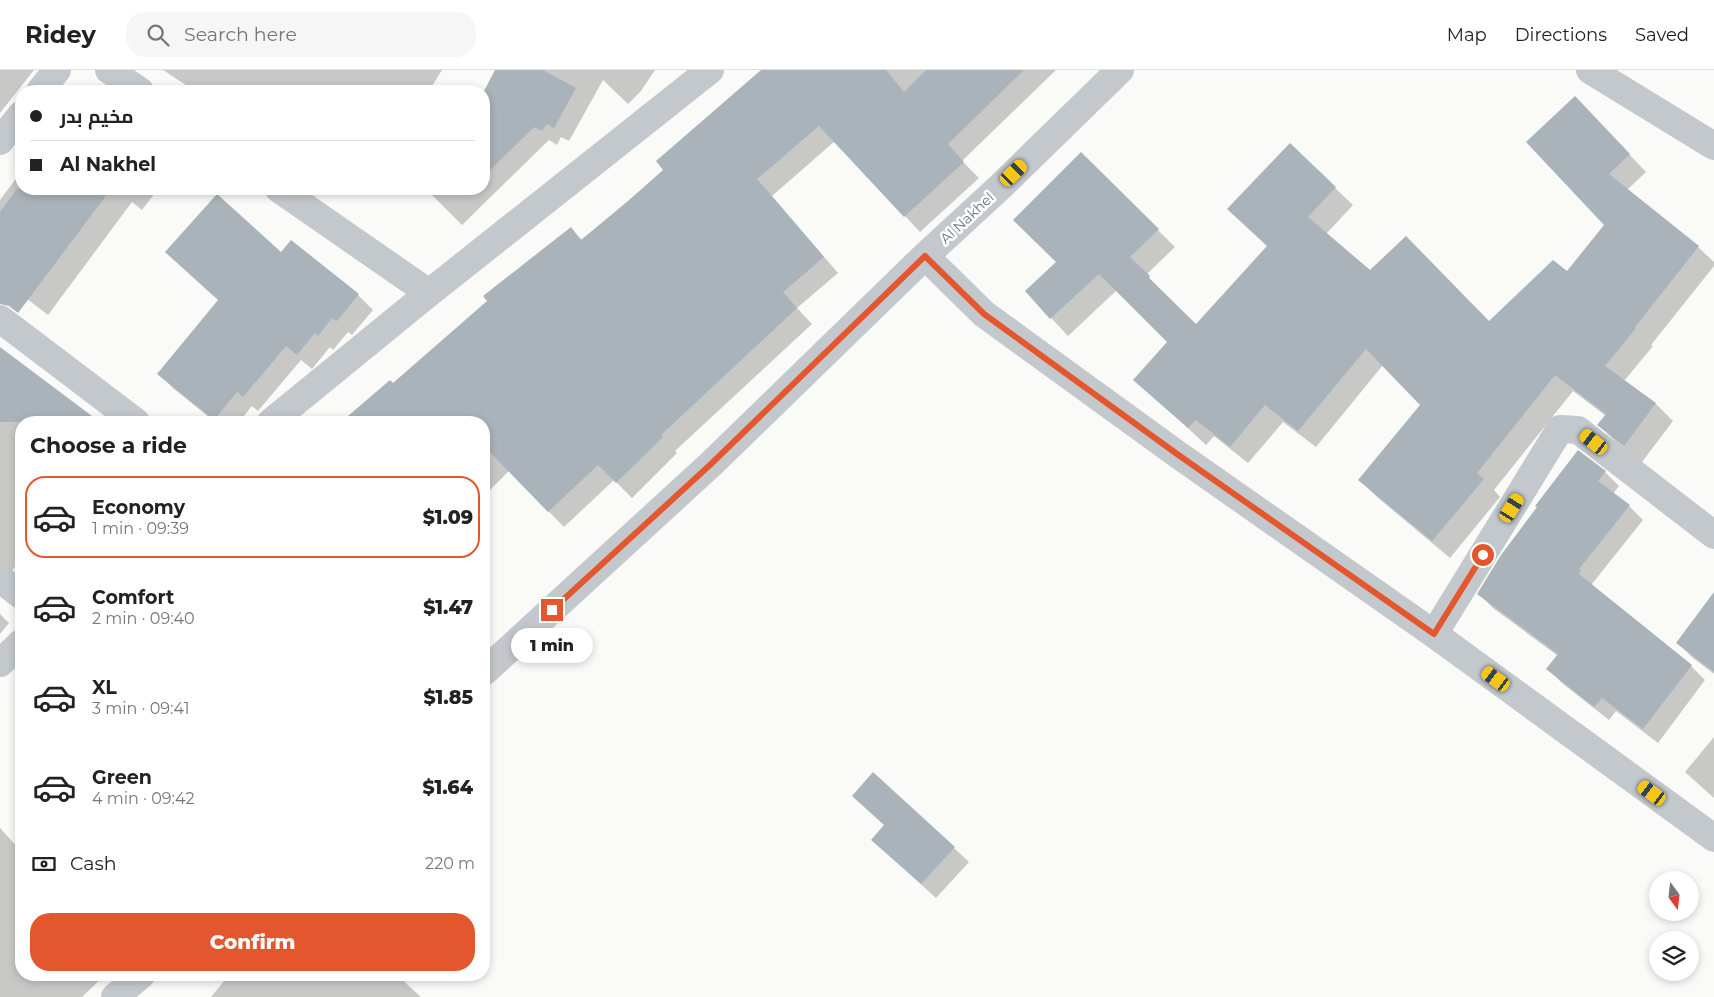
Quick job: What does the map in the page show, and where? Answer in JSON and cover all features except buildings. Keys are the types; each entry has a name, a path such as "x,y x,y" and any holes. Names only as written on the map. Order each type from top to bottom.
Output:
{"street":[{"path":"45,85 57,70"},
{"path":"109,70 131,85"},
{"path":"278,416 429,293 710,70"},
{"name":"Al Nakhel","path":"490,667 711,464 1120,70"},
{"path":"1590,70 1714,146"},
{"path":"0,142 15,123"},
{"path":"288,195 429,293"},
{"path":"925,256 984,314 1177,454 1434,634 1714,838"},
{"path":"0,319 128,416"},
{"path":"1434,634 1560,429 1578,430 1714,535"},
{"path":"0,579 15,590"},
{"path":"0,663 15,649"},
{"path":"114,997 133,981"}],"route":[{"path":"552,610 711,464 925,256 984,314 1177,454 1434,634 1483,555"}]}
